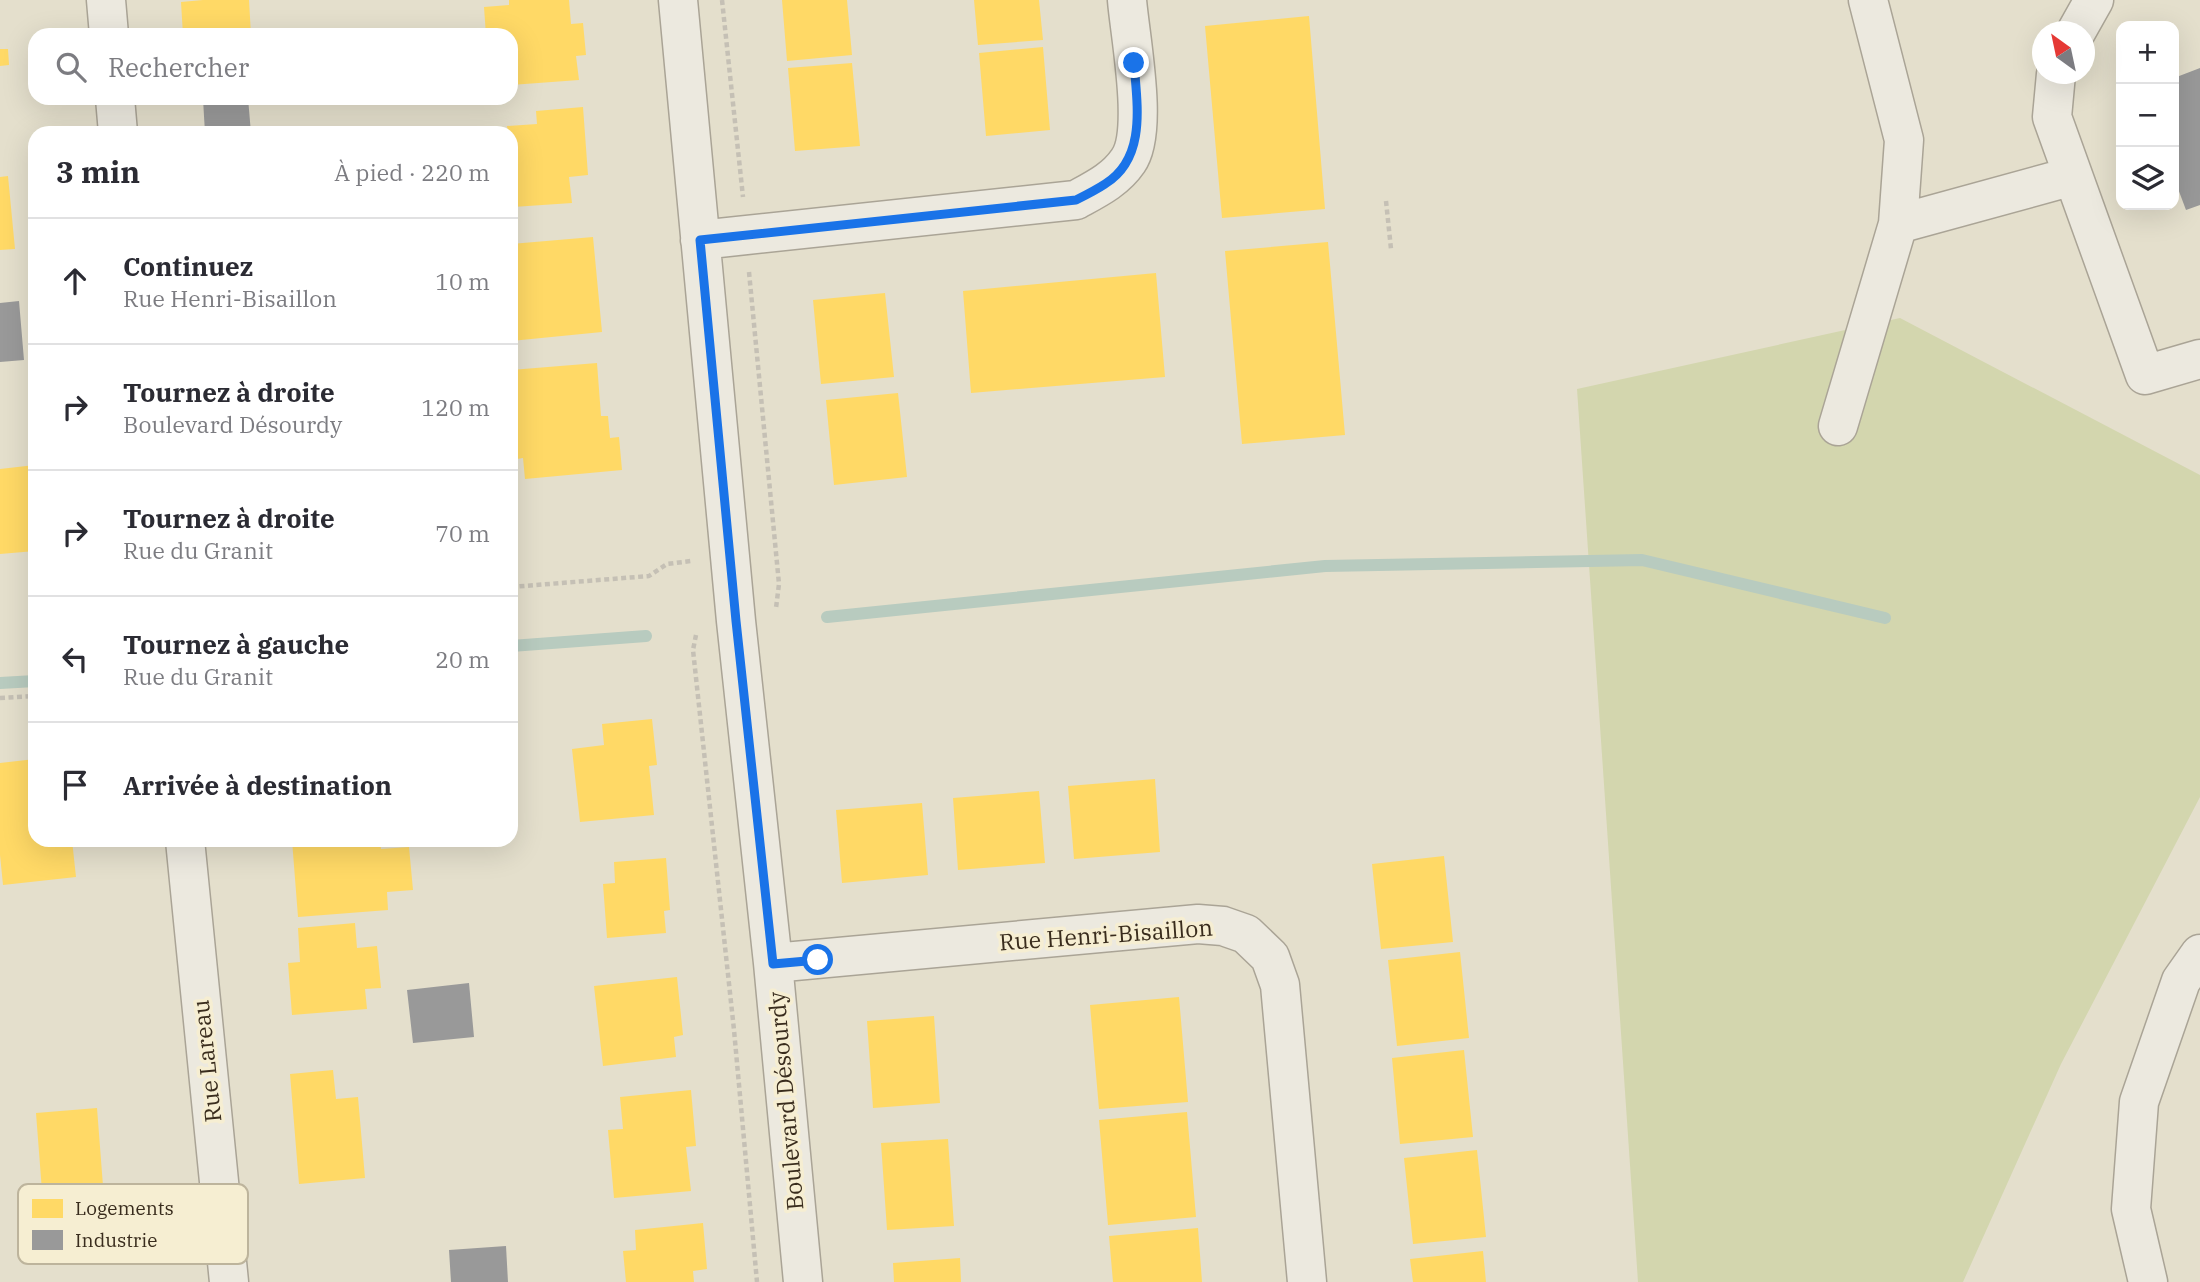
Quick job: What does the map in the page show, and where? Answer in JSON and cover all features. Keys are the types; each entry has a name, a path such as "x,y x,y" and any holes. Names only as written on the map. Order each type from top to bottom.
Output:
{"street":[{"path":"106,0 108,28"},
{"name":"Boulevard Désourdy","path":"678,0 735,610 773,964 803,1282"},
{"path":"700,240 1076,200 1108,183 1129,159 1138,126 1127,0"},
{"path":"1838,426 1898,224 1905,140 1868,0"},
{"path":"2082,21 2094,0"},
{"path":"2055,84 2052,117 2145,375 2200,359"},
{"path":"116,105 117,126"},
{"path":"1898,224 2073,176"},
{"name":"Rue Lareau","path":"186,847 219,1184"},
{"name":"Rue Henri-Bisaillon","path":"773,964 1198,924 1223,926 1246,934 1270,957 1280,985 1307,1282"},
{"path":"2148,1282 2131,1209 2139,1102 2181,981 2200,954"},
{"name":"Rue Lareau","path":"227,1264 229,1282"}],"path":[{"path":"722,0 743,197"},
{"path":"1386,201 1391,249"},
{"path":"750,275 779,584 777,606 770,616"},
{"path":"518,586 649,576 667,564 693,561"},
{"path":"702,627 696,634 693,650 757,1282"},
{"path":"0,698 28,696"}],"green space":[{"path":"1900,318 2200,475 2200,797 2061,1064 1963,1282 1638,1282 1577,389"}],"building: Logements":[{"path":"249,0 251,28 183,28 181,2"},
{"path":"509,0 569,0 571,24 583,23 586,55 576,56 579,80 518,84 518,28 486,28 484,7 509,5"},
{"path":"782,0 847,0 852,55 787,61"},
{"path":"974,0 1039,0 1043,40 978,45"},
{"path":"1309,16 1325,209 1222,218 1205,26"},
{"path":"1043,47 1050,130 986,136 979,53"},
{"path":"0,49 8,49 9,65 0,66"},
{"path":"852,63 860,146 795,151 788,68"},
{"path":"583,107 588,175 569,177 572,203 518,207 518,126 507,126 537,124 536,111"},
{"path":"8,176 15,249 0,250 0,177"},
{"path":"593,237 602,332 518,340 518,243"},
{"path":"1328,242 1345,435 1242,444 1225,251"},
{"path":"1156,273 1165,377 971,393 963,291"},
{"path":"885,293 894,377 821,384 813,300"},
{"path":"597,363 601,416 608,416 610,438 619,437 622,470 525,479 523,458 518,459 518,369"},
{"path":"898,393 907,477 834,485 826,400"},
{"path":"28,466 28,552 0,554 0,469"},
{"path":"652,719 657,765 649,766 654,815 580,822 572,749 604,745 602,724"},
{"path":"28,760 28,847 73,847 76,877 3,885 0,855 0,763"},
{"path":"1155,779 1160,852 1074,859 1068,786"},
{"path":"1039,791 1045,863 958,870 953,798"},
{"path":"922,803 928,875 842,883 836,810"},
{"path":"293,847 409,847 413,890 387,892 388,910 298,917"},
{"path":"1444,856 1453,942 1381,949 1372,864"},
{"path":"666,858 670,910 664,911 666,933 607,938 603,884 615,883 614,862"},
{"path":"355,923 357,948 377,946 381,988 365,989 367,1009 292,1015 288,963 300,962 298,928"},
{"path":"1460,952 1469,1038 1397,1046 1388,960"},
{"path":"677,977 683,1035 674,1037 676,1057 603,1066 594,986"},
{"path":"1179,997 1188,1102 1099,1109 1090,1005"},
{"path":"934,1016 940,1103 873,1108 867,1021"},
{"path":"1464,1050 1473,1137 1400,1144 1392,1058"},
{"path":"333,1070 336,1099 358,1097 365,1178 299,1184 290,1074"},
{"path":"691,1090 696,1146 686,1147 691,1191 614,1198 608,1130 623,1129 620,1097"},
{"path":"97,1108 103,1184 41,1184 36,1113"},
{"path":"1187,1112 1196,1217 1108,1225 1099,1120"},
{"path":"948,1139 954,1226 887,1230 881,1143"},
{"path":"1477,1150 1486,1237 1413,1244 1404,1158"},
{"path":"703,1223 707,1269 693,1271 694,1282 626,1282 623,1251 636,1250 635,1230"},
{"path":"1198,1228 1202,1282 1113,1282 1109,1236"},
{"path":"1483,1251 1486,1282 1413,1282 1410,1259"},
{"path":"960,1258 961,1282 894,1282 893,1263"}],"building: Industrie":[{"path":"2200,68 2200,205 2186,210 2179,191 2179,76"},
{"path":"203,105 249,105 250,126 205,126"},
{"path":"19,301 24,360 0,362 0,303"},
{"path":"469,983 474,1037 413,1043 407,990"},
{"path":"506,1246 508,1282 451,1282 449,1250"}],"waterway":[{"path":"827,617 1325,566 1642,560 1885,618"},
{"path":"518,645 646,636"},
{"path":"0,683 28,681"}],"route":[{"path":"818,960 773,964 736,621 700,240 1076,200 1108,183 1129,159 1138,126 1134,63"}]}
